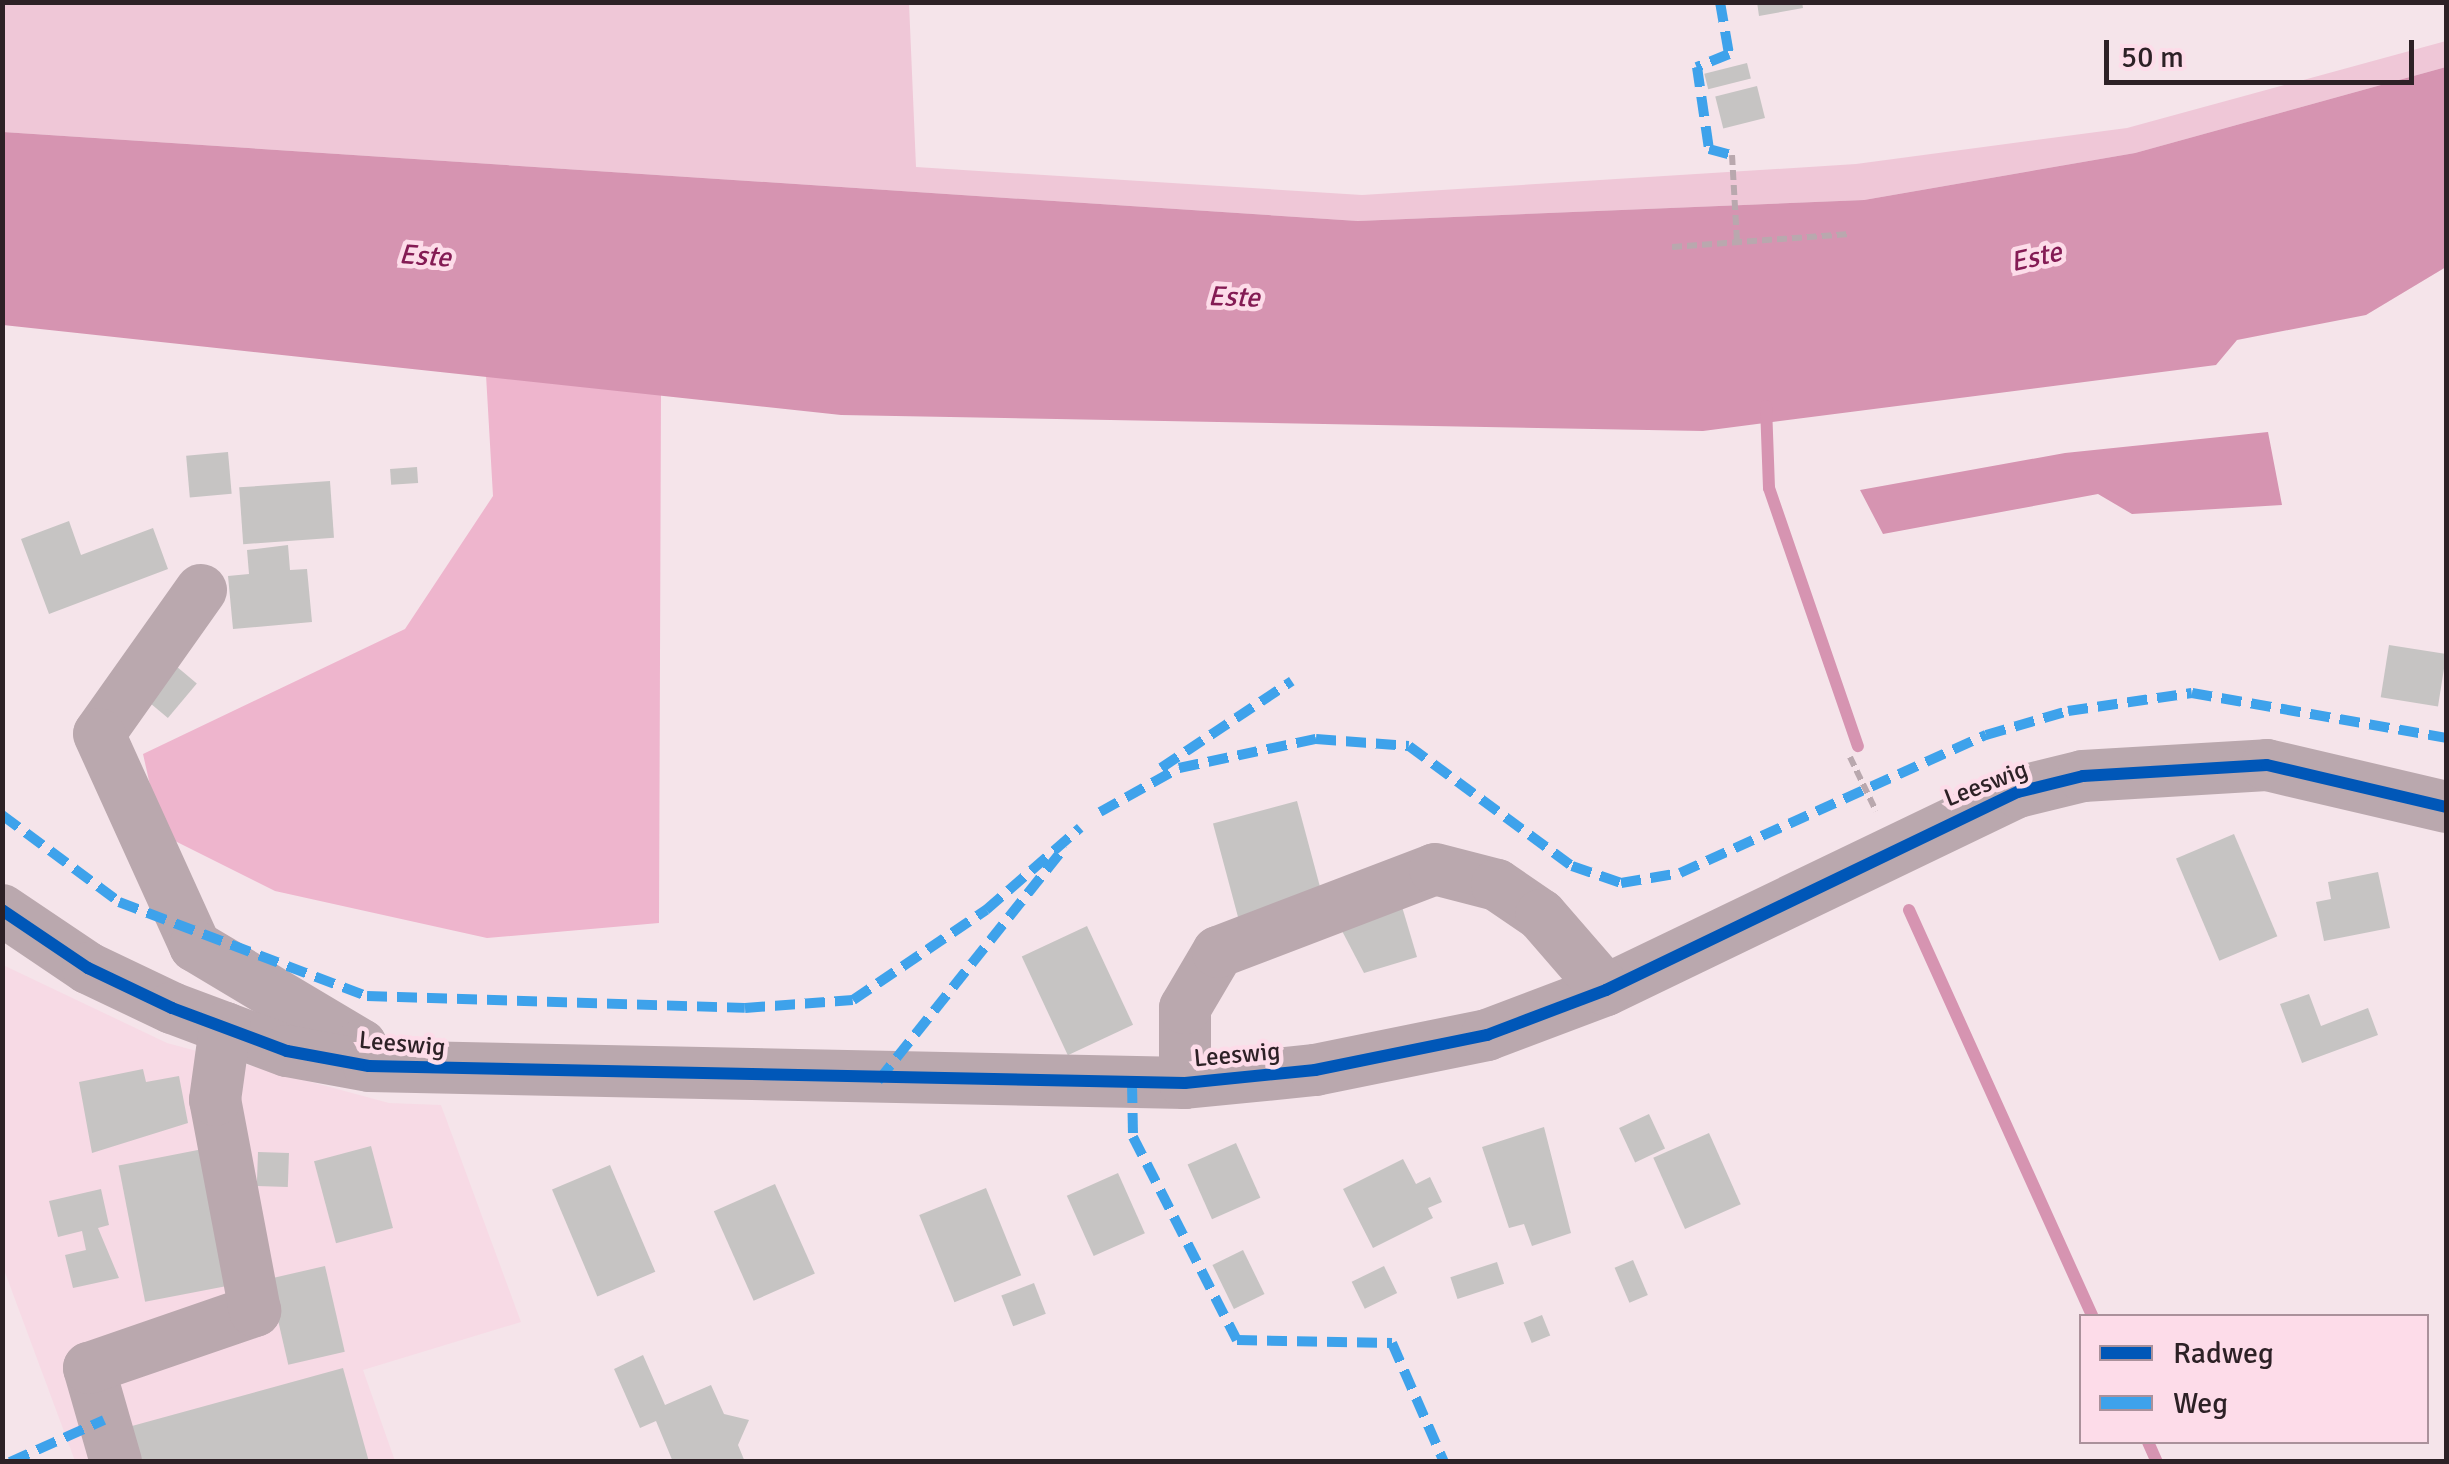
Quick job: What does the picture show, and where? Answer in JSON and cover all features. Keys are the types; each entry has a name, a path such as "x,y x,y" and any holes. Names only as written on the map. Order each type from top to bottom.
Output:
{"street":[{"path":"201,590 99,734 195,946 361,1045 369,1066"},
{"name":"Leeswig","path":"2,910 88,968 226,1028 369,1066 1185,1083 1402,1056 1606,990 1922,834 2083,776 2267,765 2446,806"},
{"path":"1185,1083 1184,1008 1218,952 1435,869 1496,885 1541,915 1606,990"},
{"path":"116,1462 88,1368 255,1311 215,1100 226,1028"}],"path":[{"path":"1732,155 1737,243"},
{"path":"1672,247 1850,234"},
{"path":"1850,757 1866,786"}],"shaded area":[{"path":"3,2 909,3 916,167 1362,195 1856,164 2127,128 2446,41 2446,67 2135,153 1864,200 1358,221 3,132"},
{"path":"486,375 661,395 659,923 487,938 275,891 161,834 143,754 405,629 493,496"},
{"path":"3,965 167,1043 389,1103 441,1105 521,1322 363,1370 395,1461 75,1461 3,1267"}],"water":[{"name":"Este","path":"2446,67 2446,267 2366,315 2237,340 2216,365 1703,431 841,415 3,325 3,132 1358,221 1864,200 2135,153"},
{"path":"2268,432 2282,505 2132,514 2098,494 1883,534 1860,490 2065,453"}],"building":[{"path":"1757,2 1802,2 1803,8 1759,16"},
{"path":"1747,63 1751,79 1708,89 1704,74"},
{"path":"1757,86 1765,118 1723,128 1715,96"},
{"path":"228,452 232,494 190,498 186,456"},
{"path":"417,467 418,483 391,485 390,469"},
{"path":"330,481 334,538 243,544 239,487"},
{"path":"69,521 81,555 153,528 168,569 49,614 21,539"},
{"path":"288,545 290,570 307,569 312,622 233,629 228,576 249,574 247,550"},
{"path":"2389,645 2446,654 2438,706 2381,697"},
{"path":"170,661 197,683 168,718 141,695"},
{"path":"1297,801 1324,900 1240,923 1213,824"},
{"path":"2234,834 2277,936 2219,961 2176,859"},
{"path":"2378,872 2390,928 2324,941 2316,902 2331,899 2328,882"},
{"path":"1400,900 1417,957 1364,973 1341,929"},
{"path":"1087,926 1133,1025 1068,1055 1022,956"},
{"path":"2309,994 2321,1026 2368,1008 2378,1035 2302,1063 2280,1004"},
{"path":"143,1069 146,1082 179,1076 188,1123 92,1153 79,1082"},
{"path":"1649,1114 1665,1148 1635,1162 1619,1128"},
{"path":"1544,1127 1571,1233 1532,1246 1524,1224 1509,1228 1482,1147"},
{"path":"1709,1133 1741,1204 1685,1229 1653,1158"},
{"path":"1236,1143 1260,1198 1212,1219 1188,1165"},
{"path":"371,1146 393,1228 336,1243 314,1161"},
{"path":"203,1149 230,1285 145,1302 119,1165"},
{"path":"258,1152 289,1153 288,1187 257,1186"},
{"path":"1403,1159 1416,1184 1430,1177 1442,1202 1428,1208 1433,1218 1373,1248 1343,1189"},
{"path":"610,1165 655,1272 597,1296 552,1190"},
{"path":"1118,1173 1145,1233 1094,1256 1067,1196"},
{"path":"775,1184 815,1274 754,1301 714,1211"},
{"path":"986,1188 1021,1275 954,1302 919,1215"},
{"path":"101,1189 109,1225 98,1228 119,1278 73,1288 65,1255 86,1250 82,1231 58,1237 49,1201"},
{"path":"1243,1250 1264,1294 1234,1309 1212,1265"},
{"path":"1633,1260 1648,1295 1629,1303 1615,1268"},
{"path":"1497,1262 1504,1284 1458,1299 1450,1277"},
{"path":"325,1266 345,1352 288,1365 268,1279"},
{"path":"1384,1266 1397,1293 1365,1309 1352,1282"},
{"path":"1034,1283 1046,1314 1013,1326 1001,1296"},
{"path":"1542,1315 1550,1335 1532,1343 1523,1322"},
{"path":"643,1355 665,1405 711,1385 724,1414 749,1420 738,1445 745,1462 673,1462 656,1421 640,1428 614,1369"},
{"path":"343,1368 369,1462 141,1462 132,1426"}],"waterway":[{"path":"1766,406 1769,488 1858,746"},
{"path":"1909,910 2091,1314"},
{"path":"2149,1444 2157,1462"}],"marked path":[{"path":"1720,2 1729,54 1697,67 1709,149 1732,155"},
{"path":"1161,768 1292,681"},
{"path":"1100,812 1179,768 1316,739 1409,746 1572,866 1621,883 1680,873 1986,735 2068,711 2192,693 2446,738"},
{"path":"2,815 119,902 367,996 745,1008 853,1000 986,910 1080,828"},
{"path":"878,1081 1065,847"},
{"path":"1132,1083 1133,1137 1237,1340 1392,1343 1444,1462"},
{"path":"10,1462 104,1420"}],"cycle path":[{"path":"2,910 88,968 172,1008 287,1051 369,1066 1185,1083 1315,1070 1487,1035 1606,990 2018,792 2083,776 2267,765 2446,807"}]}
